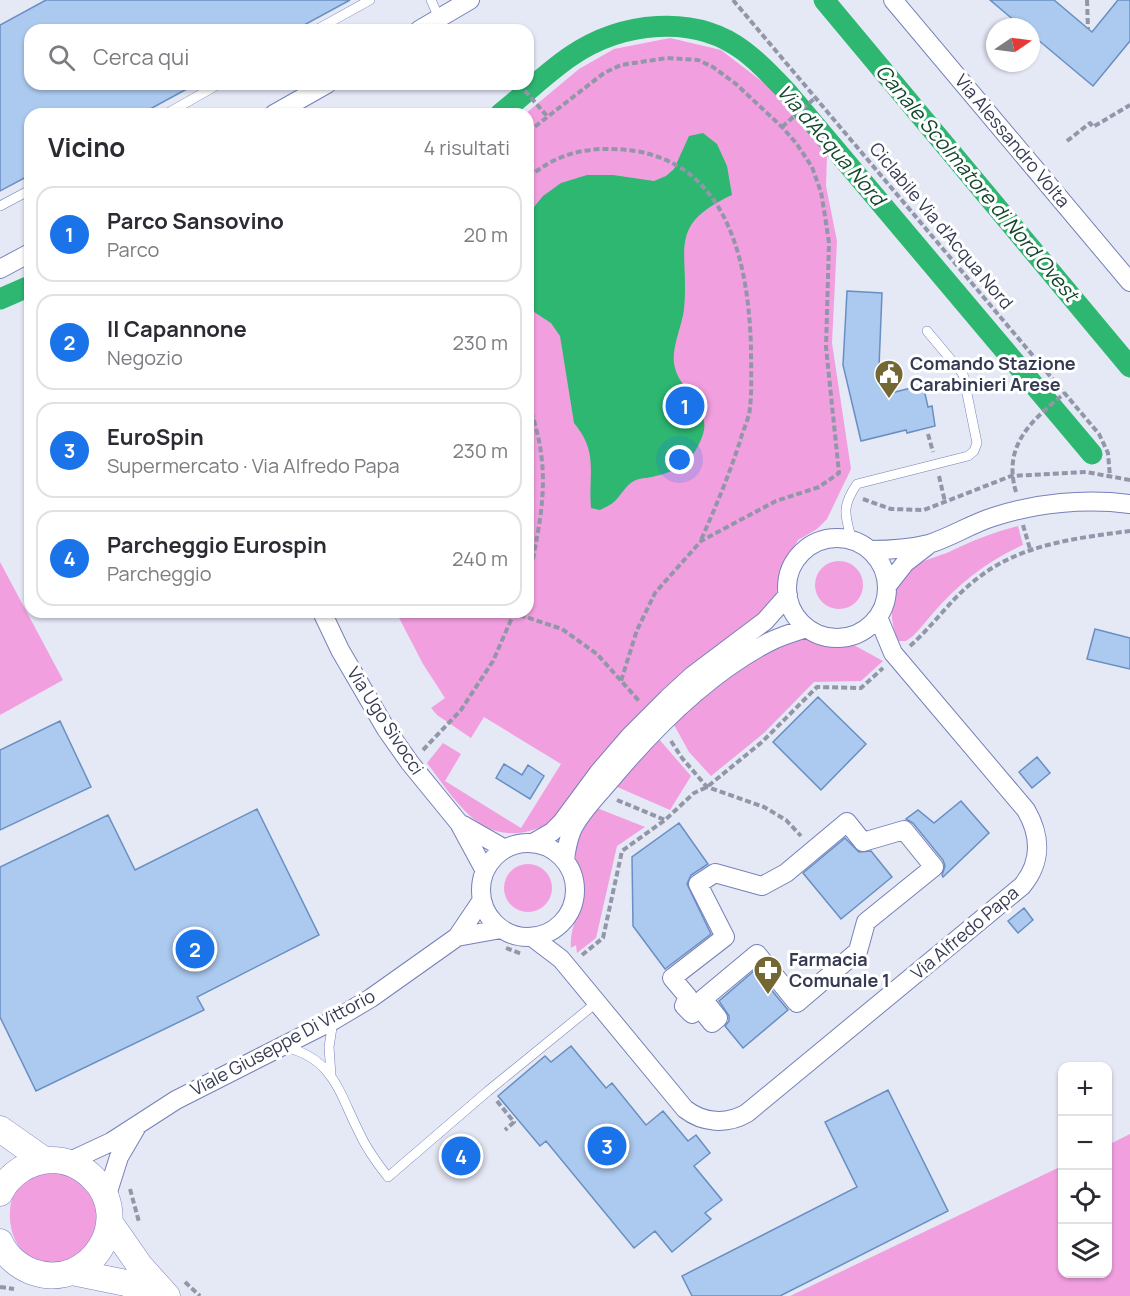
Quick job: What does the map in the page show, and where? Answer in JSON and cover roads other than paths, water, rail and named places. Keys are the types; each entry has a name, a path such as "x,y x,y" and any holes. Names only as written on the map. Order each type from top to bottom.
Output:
{"street":[{"path":"429,24 470,0"},
{"name":"Via Alessandro Volta","path":"893,0 1130,282"},
{"path":"290,108 318,90"},
{"path":"0,269 24,256"},
{"path":"870,550 897,550 930,543 992,517 1064,502 1130,504"},
{"path":"828,539 852,540 870,550 879,560 885,573 887,586 885,602 878,617 869,627 856,634 840,638 823,636 807,628 791,608 788,595 788,582 796,559 816,543 828,539"},
{"path":"887,586 905,563 930,543"},
{"path":"533,843 552,832 562,822 605,765 656,709 692,676 765,621 788,595"},
{"name":"Via Alfredo Papa","path":"532,937 570,959 596,1003 685,1109 698,1118 709,1121 735,1119 747,1113 767,1097 1022,886 1030,877 1038,857 1037,835 1033,823 1026,810 895,656 878,617"},
{"name":"Via Ugo Sivocci","path":"325,618 340,650 386,729 410,763 459,823 485,871"},
{"path":"565,861 572,831 600,792 660,725 700,690 748,655 770,642 807,628"},
{"name":"Via Alfredo Papa","path":"856,634 895,656"},
{"path":"848,822 863,842 904,830 934,867 866,922 858,951 798,1003 757,954 703,999 718,1018 712,1023 700,1008 692,1014 689,1013 684,1006 688,997 672,978 725,937 698,884 715,873 762,886 786,873 813,852 848,822"},
{"name":"Via Ugo Sivocci","path":"459,823 505,849"},
{"path":"533,843 555,852 565,861 572,874 575,888 573,903 567,917 559,927 532,937 512,934 501,929 493,921 482,900 481,890 485,871 497,855 517,844 533,843"},
{"name":"Viale Giuseppe Di Vittorio","path":"56,1161 111,1142 176,1100 334,1020 371,998 457,937 482,900"},
{"path":"559,927 570,959"},
{"name":"Viale Giuseppe Di Vittorio","path":"457,937 501,929"},
{"name":"Viale Giuseppe Di Vittorio","path":"106,1198 119,1157 137,1125"},
{"path":"0,1129 56,1161 84,1170 97,1182 106,1198 110,1223 106,1239 98,1253 86,1264 72,1272 56,1275 40,1274 25,1269 4,1253"},
{"path":"1,1185 28,1165 56,1161"},
{"path":"110,1223 140,1266 175,1288"},
{"path":"72,1272 126,1282 156,1296"}],"lane":[{"path":"327,24 370,0"},
{"path":"431,0 439,18"},
{"path":"176,108 208,90"},
{"path":"0,206 24,193"},
{"path":"852,540 844,513 847,498 857,484 968,456 974,451 976,443 963,374 927,331"},
{"path":"283,1046 312,1057 331,1075 370,1154 388,1177 596,1003"},
{"path":"331,1075 329,1047 334,1020"}],"waterway":[{"name":"Canale Scolmatore di Nord Ovest","path":"824,0 1130,367"},
{"name":"Via d'Acqua Nord","path":"534,86 571,56 591,44 635,29 658,26 703,31 724,39 744,51 787,92 1092,454"},
{"name":"Via d'Acqua Nord","path":"507,108 529,90"},
{"name":"Via d'Acqua Nord","path":"0,299 24,289"}],"place":[{"name":"Comando Stazione Carabinieri Arese","path":"889,400"},
{"name":"Parco Sansovino","path":"685,406"},
{"name":"Il Capannone","path":"195,949"},
{"name":"Farmacia Comunale 1","path":"768,996"},
{"name":"EuroSpin","path":"607,1146"},
{"name":"Parcheggio Eurospin","path":"461,1156"}]}
